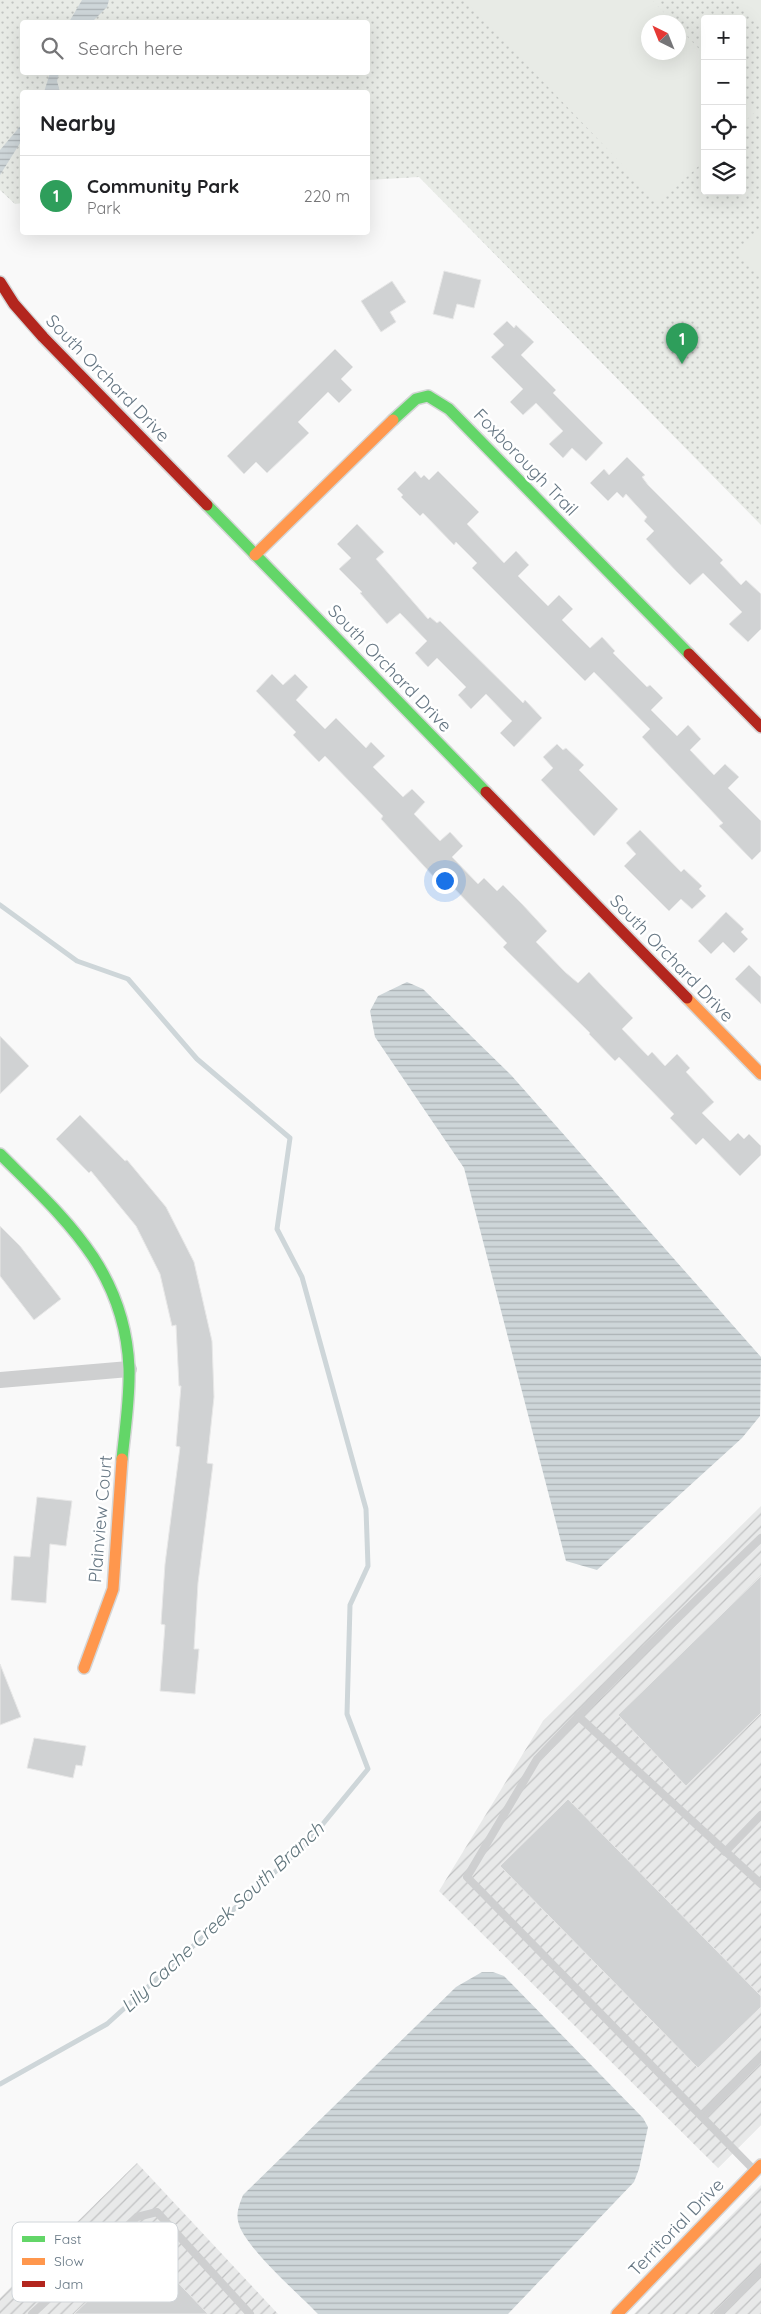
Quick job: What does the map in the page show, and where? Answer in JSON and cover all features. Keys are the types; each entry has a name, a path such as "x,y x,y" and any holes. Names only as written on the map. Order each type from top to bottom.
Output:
{"street":[{"name":"South Orchard Drive","path":"0,282 16,309 25,315 42,337 761,1074"},
{"name":"Foxborough Trail","path":"256,555 405,408 421,396 428,396 449,409 761,727"},
{"name":"Plainview Court","path":"0,1154 70,1224 99,1265 123,1319 129,1369 113,1589 84,1668"},
{"path":"0,1380 129,1369"},
{"name":"Territorial Drive","path":"617,2314 758,2168"}],"lane":[{"path":"758,2168 702,2117 467,1877 537,1759 613,1680 761,1538"},
{"path":"578,1716 761,1884"},
{"path":"725,1852 761,1815"},
{"path":"702,2117 761,2057"},
{"path":"133,2222 138,2217 157,2212 166,2222"},
{"path":"178,2235 250,2314"},
{"path":"718,2314 761,2270"},
{"path":"32,2314 45,2302"}],"shaded area":[{"path":"0,0 761,0 761,525 419,177 370,180 370,90 20,90 20,203 15,204 0,190"},
{"path":"82,0 109,0 107,7 94,20 70,20"},
{"path":"465,0 652,0 666,15 641,15 641,60 686,60 686,35 701,51 701,164 659,203"},
{"path":"735,0 761,0 761,24"},
{"path":"49,75 58,75 57,81 59,90 45,90"},
{"path":"746,99 757,110 746,120"},
{"path":"20,126 20,143 0,175 0,150"},
{"path":"761,229 761,274 739,253"},
{"path":"407,982 423,989 511,1075 761,1357 760,1416 742,1438 597,1570 566,1561 464,1168 375,1037 370,1011 378,996"},
{"path":"761,1506 761,2125 718,2168 439,1891 543,1721"},
{"path":"482,1972 493,1972 504,1976 643,2118 648,2127 639,2169 634,2182 508,2314 318,2314 260,2256 242,2231 238,2221 238,2214 243,2195 456,1987"},
{"path":"137,2163 278,2314 0,2314 0,2298 12,2286 12,2302 178,2302 178,2222 77,2222"},
{"path":"761,2185 761,2314 634,2314"}],"building":[{"path":"444,271 481,280 474,308 457,304 453,319 433,314"},
{"path":"392,281 406,302 390,312 396,322 381,332 361,301"},
{"path":"507,321 514,328 516,325 534,342 521,355 556,390 553,393 603,443 586,461 572,448 563,458 549,444 563,431 536,403 523,415 510,402 523,389 491,357 504,345 493,334"},
{"path":"335,349 353,367 341,379 352,390 339,403 328,392 298,422 309,433 267,473 256,462 244,474 227,456"},
{"path":"627,457 645,475 642,477 648,485 723,560 720,563 741,585 746,580 761,594 761,629 748,642 729,624 742,612 703,573 690,585 677,572 646,539 654,531 644,521 647,517 626,494 623,498 617,492 608,501 590,483 604,469 609,475"},
{"path":"415,471 421,478 424,475 429,480 438,471 479,512 467,524 504,563 516,551 529,565 518,576 548,606 559,595 573,609 562,620 590,648 602,637 615,651 613,653 647,687 650,685 663,698 651,710 677,736 688,725 701,739 690,750 714,775 725,764 739,777 728,788 761,821 761,851 752,860 719,826 723,823 642,737 650,729 594,672 585,681 472,568 477,563 456,542 454,545 423,513 420,516 401,497 403,495 397,489"},
{"path":"357,524 384,552 376,559 428,619 430,617 437,623 440,621 523,703 525,700 542,718 514,747 500,733 512,721 486,694 471,709 458,695 466,687 437,658 428,667 415,653 427,641 400,613 387,624 360,593 362,592 339,569 351,558 337,544"},
{"path":"272,674 283,685 295,674 308,687 296,700 325,729 336,718 366,748 371,742 385,756 373,767 403,797 412,789 425,802 414,814 440,841 450,832 463,846 452,857 478,884 484,878 497,891 503,885 522,904 547,931 536,942 565,972 578,983 589,972 633,1018 622,1029 648,1056 652,1052 665,1066 677,1054 690,1068 686,1072 714,1102 702,1113 730,1141 738,1133 744,1139 749,1134 761,1146 761,1155 740,1176 703,1138 696,1145 670,1118 674,1114 619,1057 615,1061 590,1033 503,947 507,943 450,884 445,889 381,819 383,816 325,756 319,762 293,735 296,732 256,691"},
{"path":"557,744 563,750 566,748 584,765 579,770 618,809 594,836 541,780 553,768 543,757"},
{"path":"640,830 681,872 684,869 702,886 699,889 706,896 692,909 681,899 669,911 624,866 636,854 626,843"},
{"path":"726,912 744,929 741,932 748,939 734,953 723,942 711,954 698,941"},
{"path":"749,965 761,977 761,1004 735,979"},
{"path":"0,1036 29,1066 0,1094"},
{"path":"80,1115 125,1161 127,1160 166,1207 194,1262 212,1341 214,1397 207,1463 213,1464 198,1583 194,1649 199,1649 195,1694 160,1691 165,1625 161,1624 165,1564 180,1447 176,1446 181,1386 179,1386 176,1325 172,1326 160,1274 136,1226 91,1171 89,1173 56,1139"},
{"path":"0,1226 20,1246 61,1299 34,1320 0,1276"},
{"path":"37,1497 72,1501 66,1546 50,1544 46,1603 11,1600 14,1556 30,1557"},
{"path":"761,1576 761,1713 686,1786 618,1715"},
{"path":"0,1664 21,1717 0,1725"},
{"path":"34,1738 86,1746 82,1766 76,1765 73,1778 27,1768"},
{"path":"568,1799 761,1996 761,2007 698,2068 500,1866"},
{"path":"178,2283 208,2314 74,2314 87,2302 178,2302"}],"waterway":[{"name":"Lily Cache Creek South Branch","path":"0,905 77,961 128,979 197,1059 290,1138 277,1229 302,1277 366,1509 368,1566 350,1605 347,1714 368,1769 308,1842 107,2024 0,2084"}],"traffic: fast":[{"path":"393,420 416,399 428,396 449,409 689,654"},
{"path":"207,505 486,792"},
{"path":"0,1154 68,1224 104,1274 116,1302 125,1333 129,1368 128,1402 122,1459"}],"traffic: slow":[{"path":"255,555 393,420"},
{"path":"687,998 761,1074"},
{"path":"84,1668 113,1589 122,1459"},
{"path":"617,2314 761,2165"}],"traffic: jam":[{"path":"0,282 14,304 43,337 207,505"},
{"path":"689,654 761,727"},
{"path":"486,792 687,998"}],"place":[{"name":"Community Park","path":"682,364"}]}
